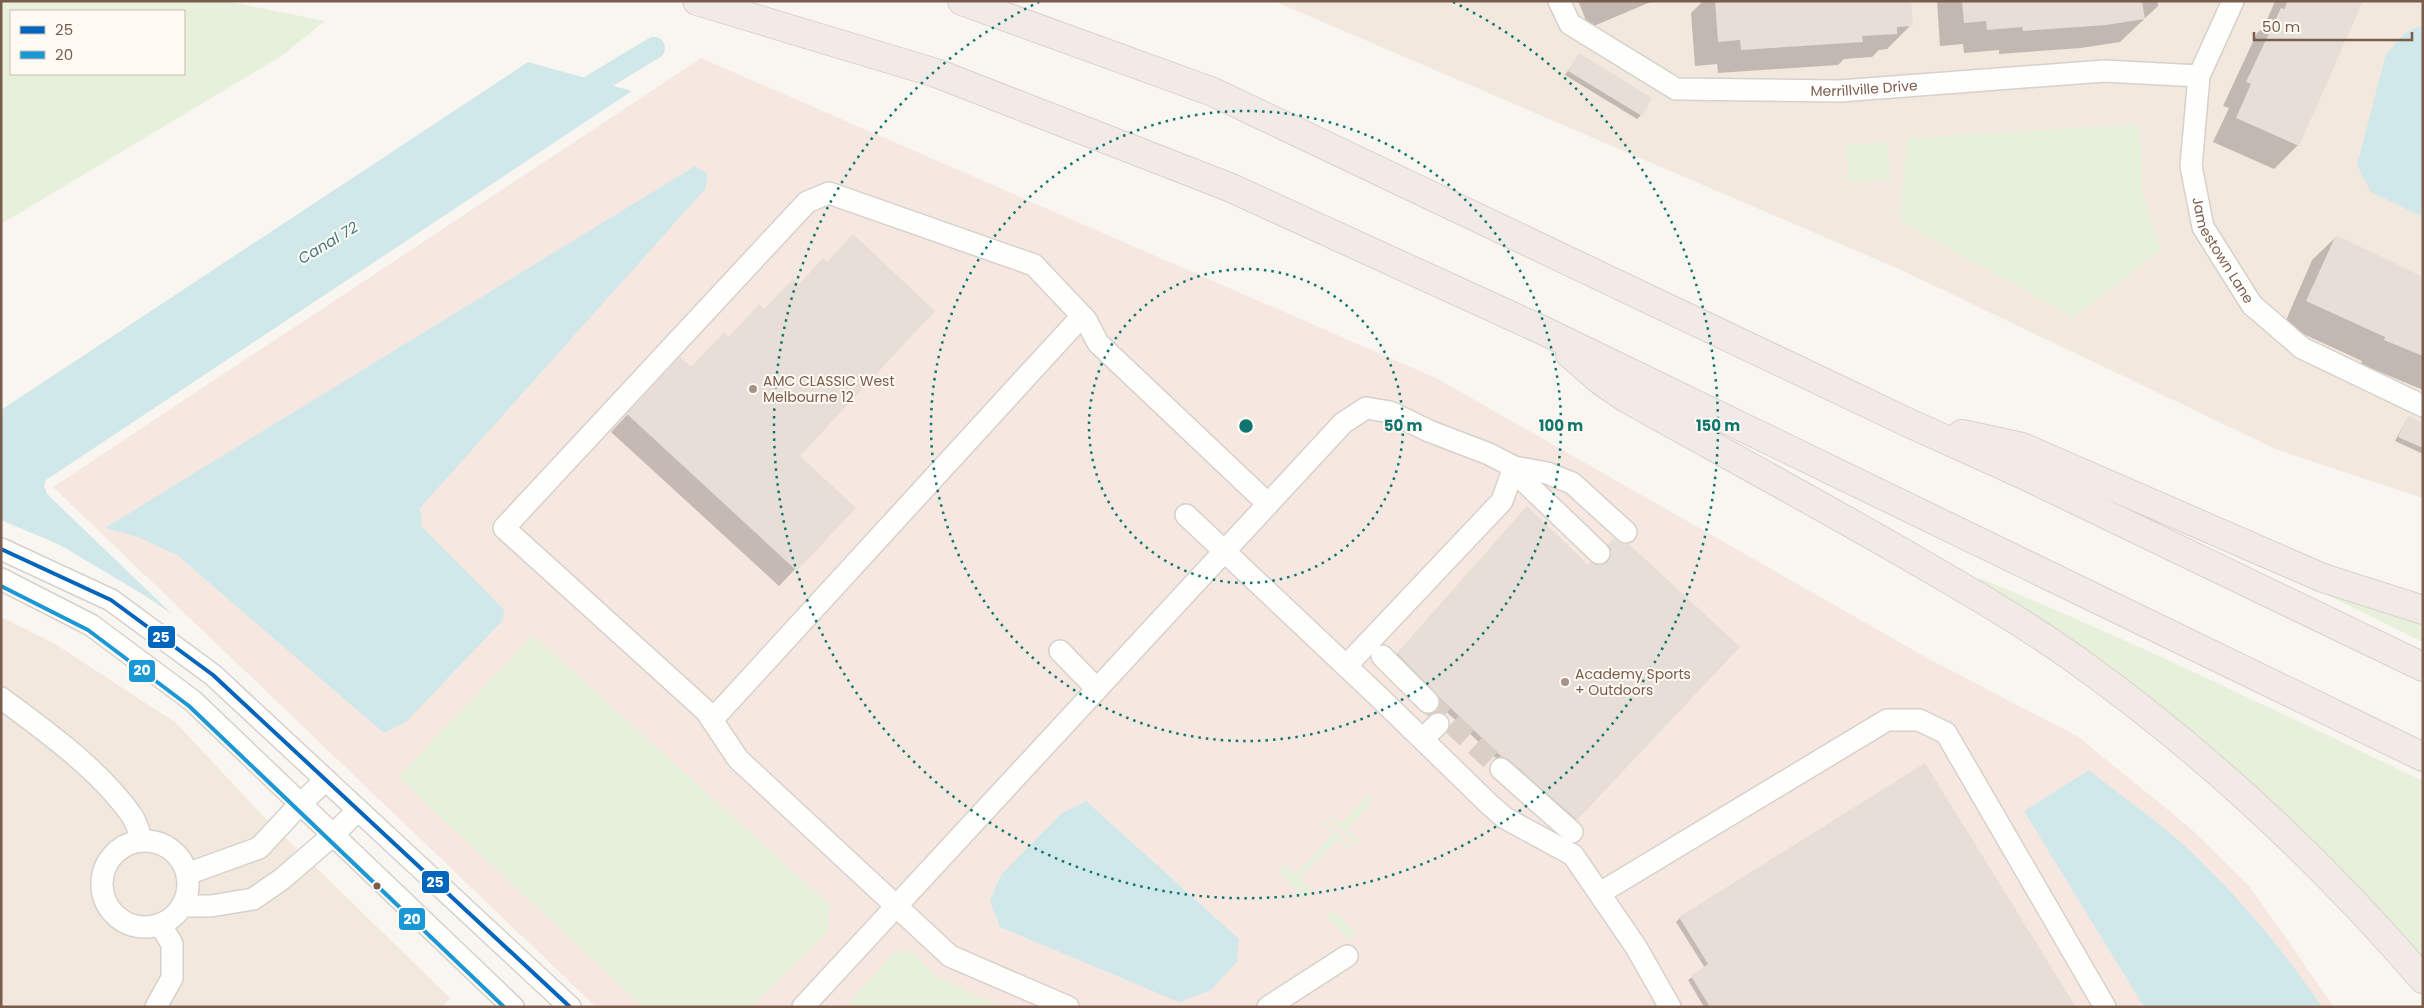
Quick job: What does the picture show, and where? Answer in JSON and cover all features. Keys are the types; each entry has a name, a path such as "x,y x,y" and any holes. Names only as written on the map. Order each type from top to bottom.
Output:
{"highway":[{"path":"697,1 936,73 1229,187 1540,329 2423,756"},
{"path":"962,1 1213,92 1909,423 2024,475 2423,667"},
{"path":"1540,329 1601,381 1626,398 1960,585 2078,662 2182,743 2286,834 2383,933 2423,979"},
{"path":"1909,423 2022,447 2323,578 2423,610"}],"street":[{"name":"Merrillville Drive","path":"1559,1 1570,24 1676,88 1840,91 2104,71 2200,76"},
{"name":"Jamestown Lane","path":"2233,1 2200,76 2191,166 2203,227 2252,305 2302,348 2423,406"},
{"path":"1068,1007 950,956 738,760 712,720 697,703 504,528 806,202 829,193 1034,266 1082,316 1098,343 1268,504"},
{"path":"712,720 1082,316"},
{"path":"803,1007 1343,422 1366,408 1390,412 1429,431 1489,454 1514,467 1547,473 1572,483 1626,532"},
{"path":"1514,467 1526,483 1599,553"},
{"path":"1346,666 1502,501 1514,467"},
{"path":"1186,515 1490,805 1505,818 1573,855 1636,947 1670,1007"},
{"path":"1,549 110,600 213,675 570,1007"},
{"path":"1,579 91,625 193,701 513,1007"},
{"path":"1060,651 1096,688"},
{"path":"1382,656 1428,702"},
{"path":"1,698 49,733 109,788 133,818 142,841"},
{"path":"1600,893 1887,720 1919,720 1946,732 2105,1007"},
{"path":"1501,769 1573,832"},
{"path":"187,874 259,848 300,804 326,780"},
{"path":"182,906 211,906 253,899 282,879 333,836 358,810"},
{"path":"142,841 155,842 176,853 183,862 187,874 188,890 182,906 173,917 160,924 146,927 131,925 118,918 109,907 103,893 105,872 116,852 128,845 142,841"},
{"path":"156,1007 172,978 172,944 160,924"},
{"path":"1268,1007 1347,956"}],"shaded area":[{"path":"1274,1 2423,1 2423,498 2278,450 1899,269"},
{"path":"701,58 1438,379 1929,659 2077,736 2189,827 2250,887 2334,1007 596,1007 53,487"},
{"path":"1,617 55,644 176,723 265,818 450,998 442,1007 1,1007"}],"green space":[{"path":"1,1 225,1 325,21 280,57 1,224"},
{"path":"2140,124 2142,192 2161,249 2074,318 1899,220 1908,138"},
{"path":"1888,142 1890,179 1849,182 1846,145"},
{"path":"1979,578 2147,651 2423,781 2423,962 1977,582"},
{"path":"2321,592 2423,622 2423,642"},
{"path":"533,635 830,905 827,933 751,1007 643,1007 398,777"},
{"path":"1369,795 1374,799 1347,829 1360,841 1358,845 1325,813 1327,812 1341,824"},
{"path":"1322,818 1354,849 1352,851 1339,839 1300,878 1311,891 1308,898 1304,897 1282,876 1280,868 1283,864 1296,874 1334,833 1321,820"},
{"path":"1331,912 1335,912 1355,931 1355,936 1347,938 1328,918"},
{"path":"911,950 934,975 1000,1007 845,1007 893,954"}],"water":[{"path":"2423,25 2423,217 2371,192 2357,165 2386,54 2406,32"},
{"path":"528,62 632,91 46,480 44,486 47,494 172,614 60,545 1,520 1,410"},
{"path":"695,166 707,173 706,188 420,508 422,527 504,610 503,620 407,721 384,733 177,555 138,537 105,528"},
{"path":"2089,770 2164,828 2206,866 2259,924 2292,964 2322,1007 2144,1007 2024,811"},
{"path":"1086,801 1239,939 1237,962 1211,990 1179,1002 1000,927 990,901 1001,875 1062,813"}],"building":[{"path":"1715,1 1911,1 1913,26 1897,27 1897,34 1862,36 1863,42 1741,50 1740,40 1718,42"},
{"path":"1962,1 2142,1 2145,19 2106,25 2023,31 2022,27 1987,30 1986,21 1964,23"},
{"path":"2287,1 2363,1 2299,146 2236,118 2251,84 2246,82 2281,8 2285,9"},
{"path":"1579,53 1652,98 1642,116 1568,71"},
{"name":"AMC CLASSIC West Melbourne 12","path":"853,234 935,311 800,456 856,508 797,571 627,414 680,357 691,367 724,332 729,337 759,304 764,309 793,279 799,284 823,258 827,262"},
{"path":"2336,235 2423,277 2423,356 2384,340 2385,337 2306,301"},
{"path":"2408,416 2423,423 2423,448 2398,437"},
{"name":"Academy Sports + Outdoors","path":"1527,506 1588,565 1591,562 1602,565 1608,561 1611,550 1608,544 1614,538 1623,544 1629,544 1740,647 1577,820 1509,760 1502,757 1440,698 1397,653"},
{"path":"1925,763 2076,1007 1710,1007 1691,976 1708,964 1679,917"}],"waterway":[{"name":"Canal 72","path":"571,98 654,48"}],"tunnel":[{"path":"1428,702 1501,769"}],"transit line":[{"name":"25","path":"1,549 111,600 213,675 570,1007"},
{"name":"20","path":"1,586 88,630 189,706 504,1007"}],"place":[{"name":"AMC CLASSIC West Melbourne 12","path":"753,389"},
{"name":"Academy Sports + Outdoors","path":"1565,682"}]}
